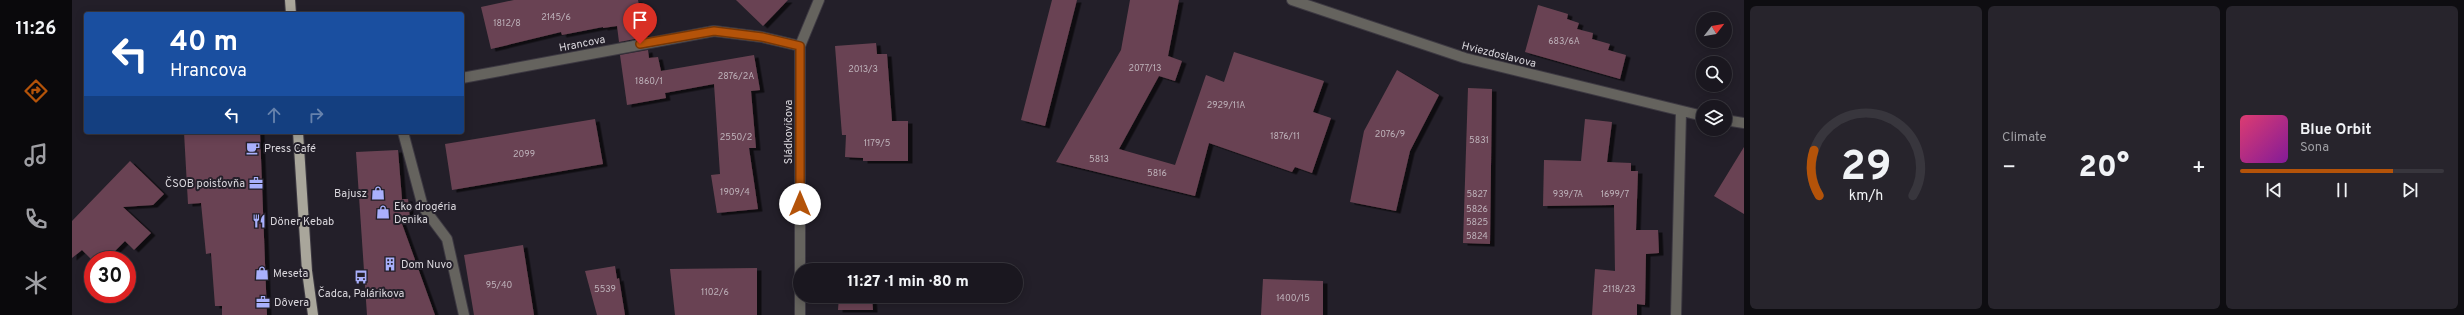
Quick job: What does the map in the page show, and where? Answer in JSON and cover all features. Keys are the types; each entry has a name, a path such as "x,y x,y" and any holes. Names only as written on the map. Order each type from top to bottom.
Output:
{"main road":[{"path":"290,0 291,12"},
{"path":"298,134 307,271 313,315"}],"street":[{"name":"Sládkovičova","path":"800,315 800,46 819,0"},
{"name":"Hviezdoslavova","path":"1292,0 1465,58 1696,115"},
{"name":"Hrancova","path":"464,78 714,31 762,37 800,46"},
{"path":"1676,315 1681,112"},
{"path":"1732,121 1744,123"},
{"path":"404,134 423,207 447,239 464,315"}],"building":[{"path":"514,0 638,0 645,37 619,42 617,26 603,27 562,35 561,32 491,49 481,7"},
{"path":"736,0 788,0 763,26"},
{"path":"1052,0 1077,0 1045,126 1021,120"},
{"path":"1130,0 1179,0 1168,56 1182,61 1175,81 1159,76 1119,149 1175,165 1206,75 1224,82 1234,52 1324,81 1313,112 1331,118 1312,173 1295,167 1292,172 1209,143 1195,196 1056,162 1121,50"},
{"path":"1538,5 1568,14 1567,19 1579,23 1577,29 1593,33 1592,39 1610,44 1608,50 1626,55 1620,79 1525,52"},
{"path":"876,43 877,54 887,54 892,121 908,121 908,161 863,161 863,158 845,157 846,135 842,135 835,46"},
{"path":"648,50 649,58 658,57 661,71 754,55 760,90 751,91 756,148 749,148 758,209 717,213 711,175 720,174 714,84 665,93 666,98 627,105 620,55"},
{"path":"1397,70 1439,95 1410,151 1396,211 1350,202 1364,131"},
{"path":"1468,88 1492,89 1490,244 1463,243"},
{"path":"595,119 603,164 452,190 445,144"},
{"path":"1585,119 1612,122 1607,162 1631,163 1631,171 1638,171 1636,230 1658,230 1659,253 1646,254 1645,305 1637,304 1637,315 1592,315 1595,269 1615,271 1614,205 1543,206 1544,160 1581,161"},
{"path":"184,134 260,134 267,315 222,315 222,306 215,306 211,253 206,254 201,203 188,204"},
{"path":"1744,147 1744,214 1714,196"},
{"path":"398,150 402,199 408,199 410,220 401,221 435,315 367,315 356,152"},
{"path":"130,161 164,194 153,205 123,207 151,233 134,250 125,241 115,251 84,252 82,250 72,258 72,221"},
{"path":"523,245 534,315 474,315 464,255"},
{"path":"615,266 617,279 619,278 625,315 597,315 585,271"},
{"path":"757,268 757,315 675,315 670,269"},
{"path":"1263,279 1323,281 1323,315 1261,315"},
{"path":"838,303 872,303 873,310 838,310"}],"place":[{"name":"Press Café","path":"253,148"},
{"name":"ČSOB poisťovňa","path":"256,183"},
{"name":"Bajusz","path":"378,193"},
{"name":"Eko drogéria Denika","path":"383,212"},
{"name":"Döner Kebab","path":"259,221"},
{"name":"Dom Nuvo","path":"390,264"},
{"name":"Meseta","path":"262,273"},
{"name":"Čadca, Palárikova","path":"361,277"},
{"name":"Dôvera","path":"263,302"}],"route":[{"path":"640,44 714,31 762,37 800,46 800,204"}]}
